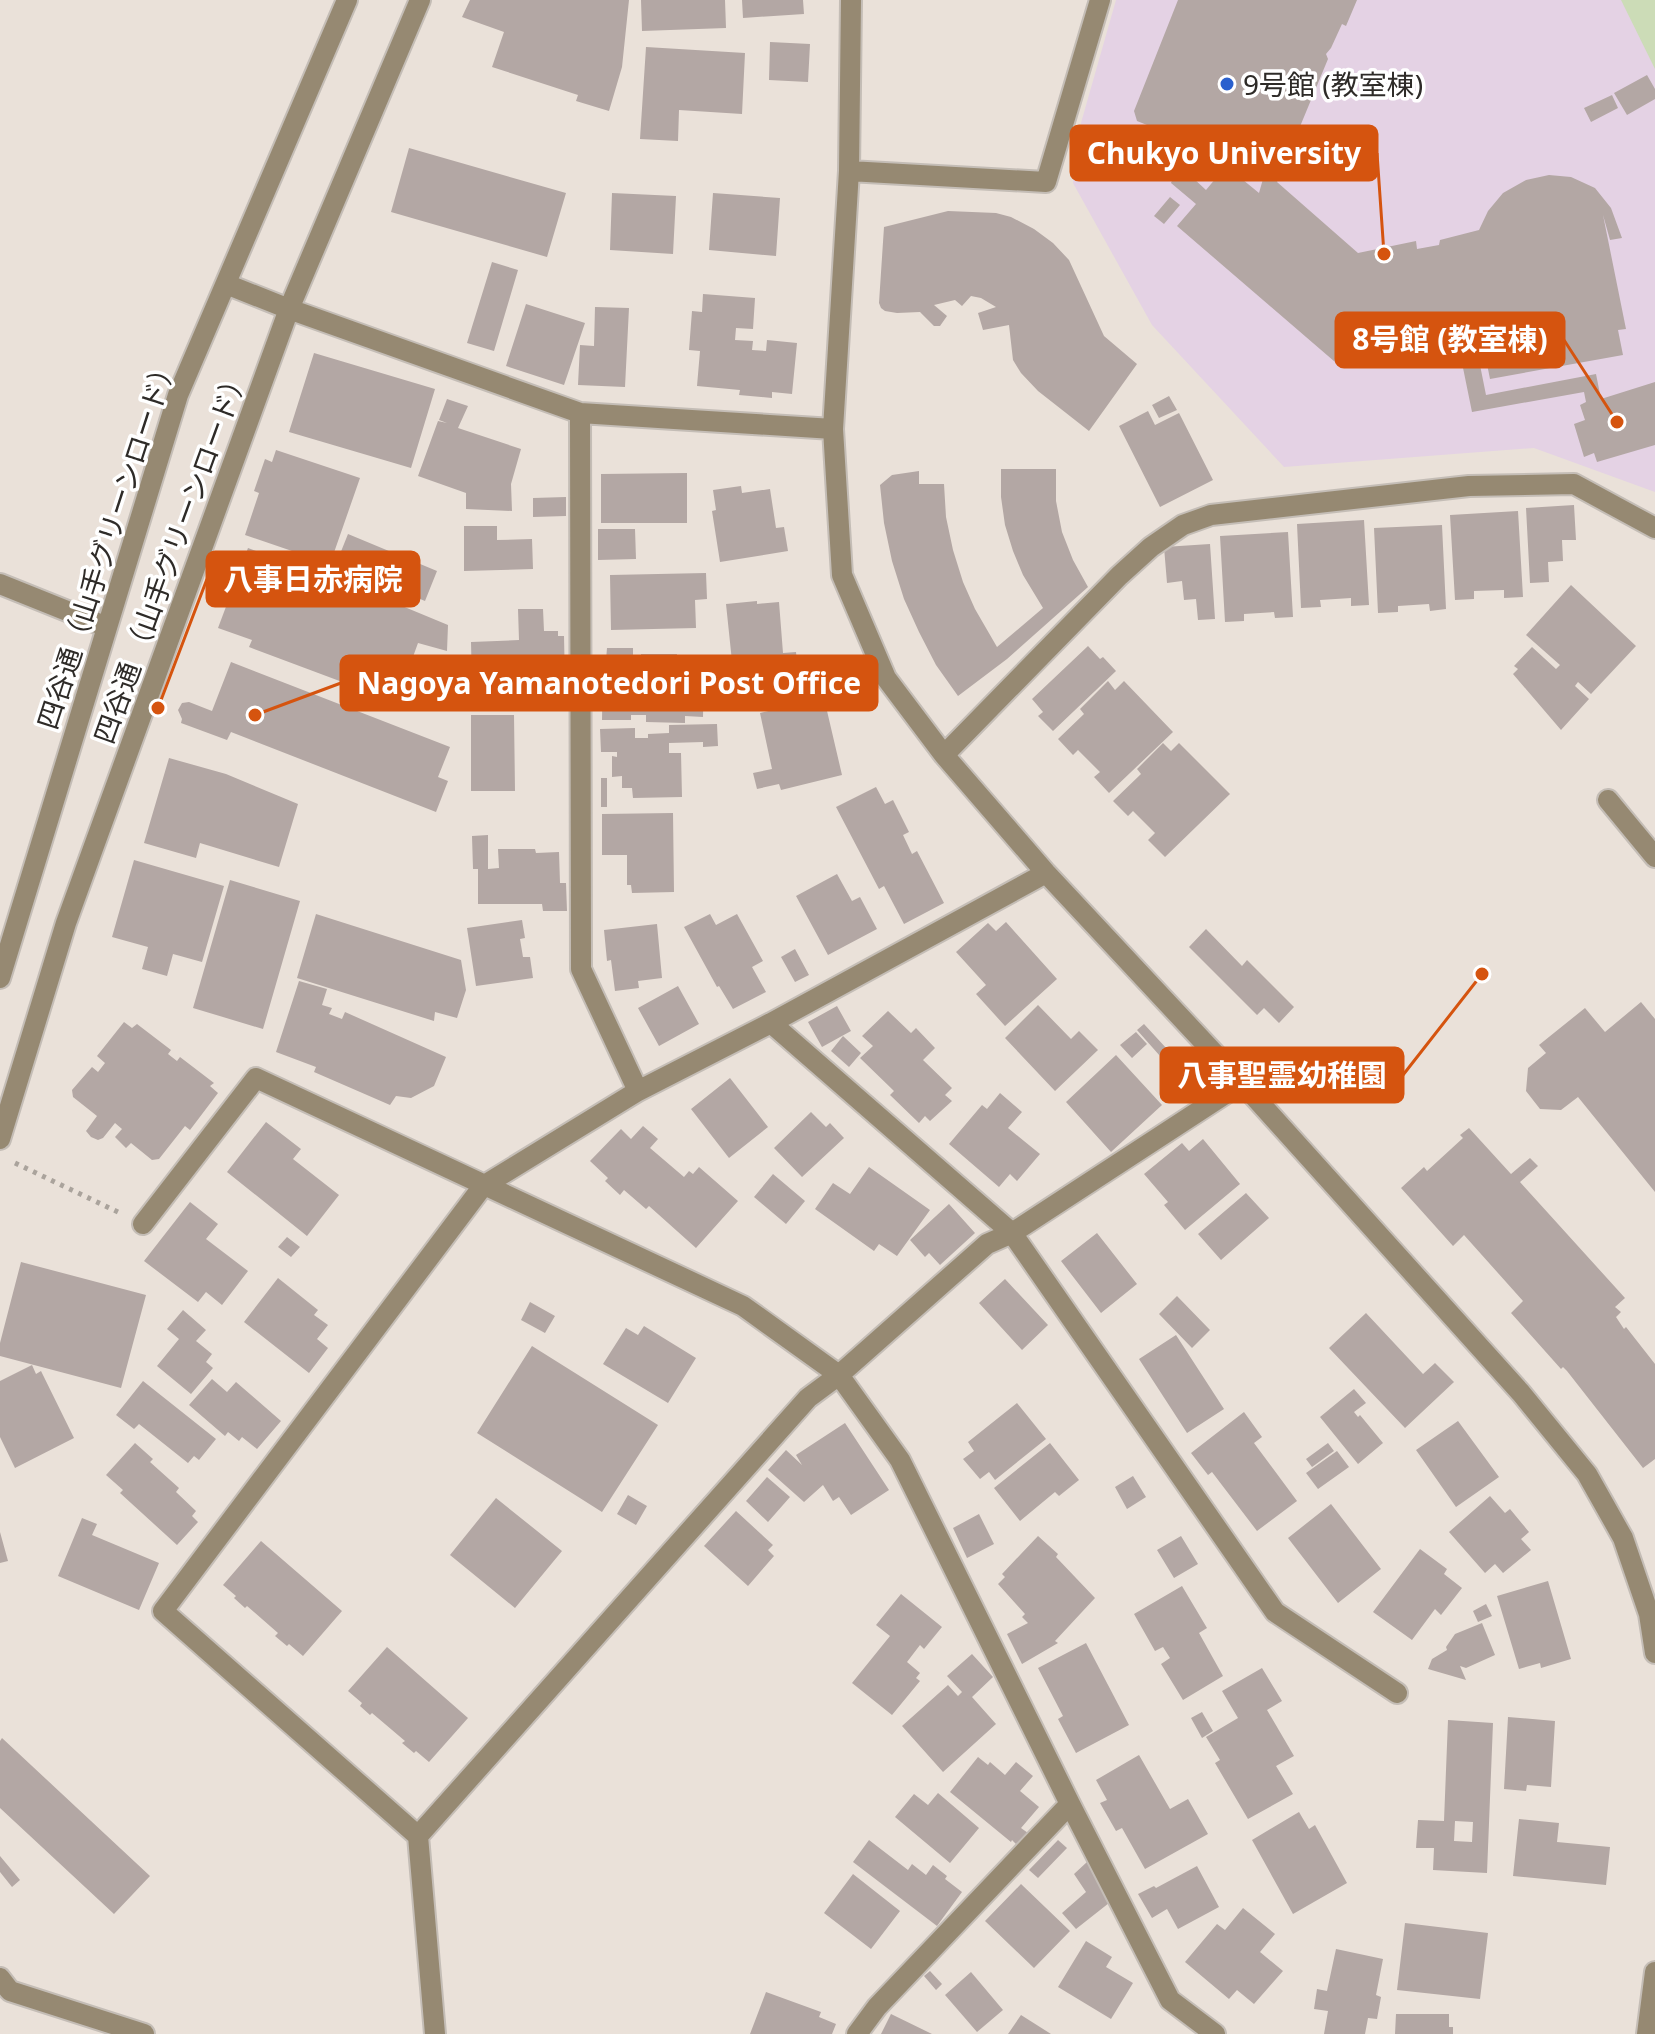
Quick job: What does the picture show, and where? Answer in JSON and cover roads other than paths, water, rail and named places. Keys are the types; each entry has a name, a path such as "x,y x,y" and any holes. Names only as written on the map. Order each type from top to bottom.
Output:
{"street":[{"name":"四谷通（山手グリーンロード）","path":"0,978 178,395 347,0"},
{"name":"四谷通 （山手グリーンロード）","path":"0,1139 66,923 289,309 420,0"},
{"path":"851,0 849,171 833,429 842,575 886,678 944,755 1046,873 1242,1083 1521,1393 1587,1474 1623,1538 1649,1614 1655,1653"},
{"path":"849,171 1046,182 1100,0"},
{"path":"226,284 580,413 833,429"},
{"path":"580,413 581,969 638,1091"},
{"path":"944,755 1151,547 1183,525 1211,515 1469,486 1574,484 1655,528"},
{"path":"0,584 107,627"},
{"path":"1608,800 1655,857"},
{"path":"435,2034 418,1836 163,1611 483,1186 638,1091 771,1023 1046,873"},
{"path":"771,1023 1012,1233 1275,1612 1397,1693"},
{"path":"143,1224 256,1078 743,1306 839,1375 900,1460 1170,2000 1215,2034"},
{"path":"418,1836 808,1398 839,1375 987,1244 1012,1233 1242,1083"},
{"path":"857,2034 877,2007 1070,1804"},
{"path":"1647,2034 1655,1972"},
{"path":"3,1991 144,2034"}],"place":[{"name":"9号館 (教室棟)","path":"1227,84"},
{"name":"Chukyo University","path":"1384,254"},
{"name":"8号館 (教室棟)","path":"1617,422"},
{"name":"八事日赤病院","path":"158,708"},
{"name":"Nagoya Yamanotedori Post Office","path":"255,715"},
{"name":"八事聖霊幼稚園","path":"1482,974"}]}
